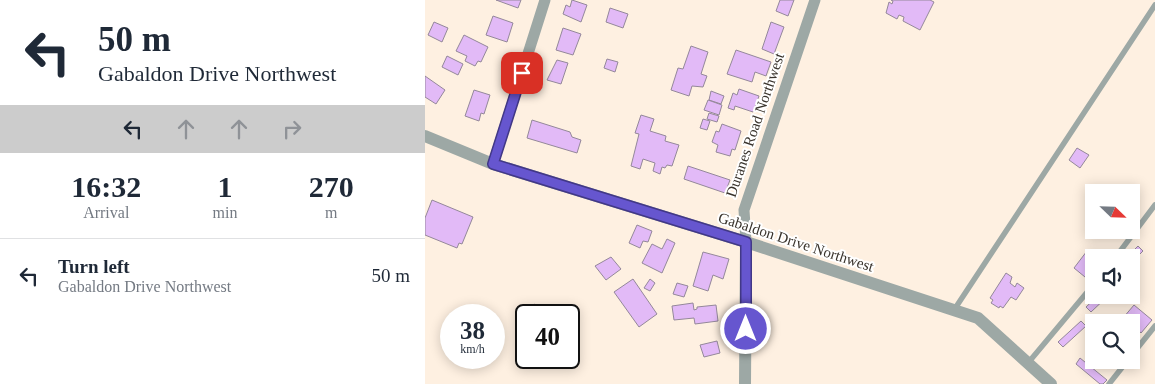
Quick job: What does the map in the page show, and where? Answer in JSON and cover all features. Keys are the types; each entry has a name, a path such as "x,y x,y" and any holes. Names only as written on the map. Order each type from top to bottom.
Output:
{"street":[{"path":"493,164 545,0"},
{"name":"Duranes Road Northwest","path":"745,384 746,242 744,210 815,0"},
{"name":"Gabaldon Drive Northwest","path":"425,136 493,164 746,242 978,318 1051,384"}],"lane":[{"path":"954,310 1155,5"},
{"path":"1122,249 1155,205"},
{"path":"1028,363 1085,295"},
{"path":"1140,345 1155,326"},
{"path":"1109,384 1121,369"}],"building":[{"path":"496,0 521,0 518,8"},
{"path":"572,0 587,5 581,22 563,14 566,5 570,7"},
{"path":"780,0 794,0 788,16 776,11"},
{"path":"891,0 930,0 934,2 920,30 903,21 904,17 899,15 897,19 886,13 889,2 892,4 893,1"},
{"path":"610,8 628,14 623,28 606,22"},
{"path":"493,16 513,23 507,42 486,35"},
{"path":"434,22 448,28 442,42 428,35"},
{"path":"771,22 784,27 774,54 762,49"},
{"path":"563,28 581,34 573,55 556,50"},
{"path":"464,35 488,47 481,62 478,61 475,66 465,61 467,56 456,51"},
{"path":"691,46 708,52 701,74 707,76 703,87 692,86 689,96 671,90 678,68 683,69"},
{"path":"736,50 771,62 766,76 755,72 752,82 727,74"},
{"path":"447,56 463,64 458,75 442,67"},
{"path":"607,59 618,62 615,72 604,68"},
{"path":"557,60 568,63 561,84 547,80"},
{"path":"425,76 445,90 436,104 425,97"},
{"path":"739,89 759,96 753,112 735,106 734,110 728,108 733,93 737,95"},
{"path":"474,90 490,95 484,114 481,113 479,121 465,116"},
{"path":"711,91 724,96 721,104 709,100"},
{"path":"708,100 722,105 719,115 704,110"},
{"path":"709,113 719,116 717,122 707,119"},
{"path":"641,115 654,119 650,131 666,136 665,141 679,145 672,166 662,167 660,174 653,171 655,163 643,159 640,169 631,166 639,134 635,133"},
{"path":"703,119 710,121 707,130 700,128"},
{"path":"532,120 570,132 572,137 581,140 577,153 527,138"},
{"path":"722,124 741,131 735,150 732,149 730,156 716,152 718,145 712,142 716,131 719,132"},
{"path":"1077,148 1089,155 1080,168 1069,160"},
{"path":"688,166 730,180 725,193 684,179"},
{"path":"432,200 473,217 462,244 459,243 457,248 425,235 425,218"},
{"path":"637,225 652,231 648,242 643,241 640,248 629,243"},
{"path":"667,239 675,243 662,273 642,263 652,244 662,249"},
{"path":"1138,246 1143,251 1140,254 1140,249 1135,249"},
{"path":"703,252 729,259 723,279 713,275 708,291 693,286"},
{"path":"1085,254 1085,277 1074,268"},
{"path":"611,257 621,269 606,280 595,266"},
{"path":"1006,273 1012,277 1010,283 1015,287 1017,283 1024,288 1016,300 1011,297 1003,308 1000,306 999,308 991,303 993,300 990,298"},
{"path":"633,279 657,314 639,327 614,292"},
{"path":"650,279 655,283 650,291 644,288"},
{"path":"677,283 688,286 684,297 673,294"},
{"path":"693,303 694,310 697,307 716,305 718,321 695,324 694,318 674,320 672,306"},
{"path":"1089,304 1099,304 1091,312 1086,307"},
{"path":"1134,305 1152,320 1141,333 1140,314 1126,314"},
{"path":"1081,321 1085,325 1063,347 1058,342"},
{"path":"717,341 720,353 704,357 700,345"},
{"path":"1080,358 1085,362 1085,369 1094,369 1107,380 1100,384 1076,364"}],"route":[{"path":"522,73 493,164 746,242 746,329"}]}
